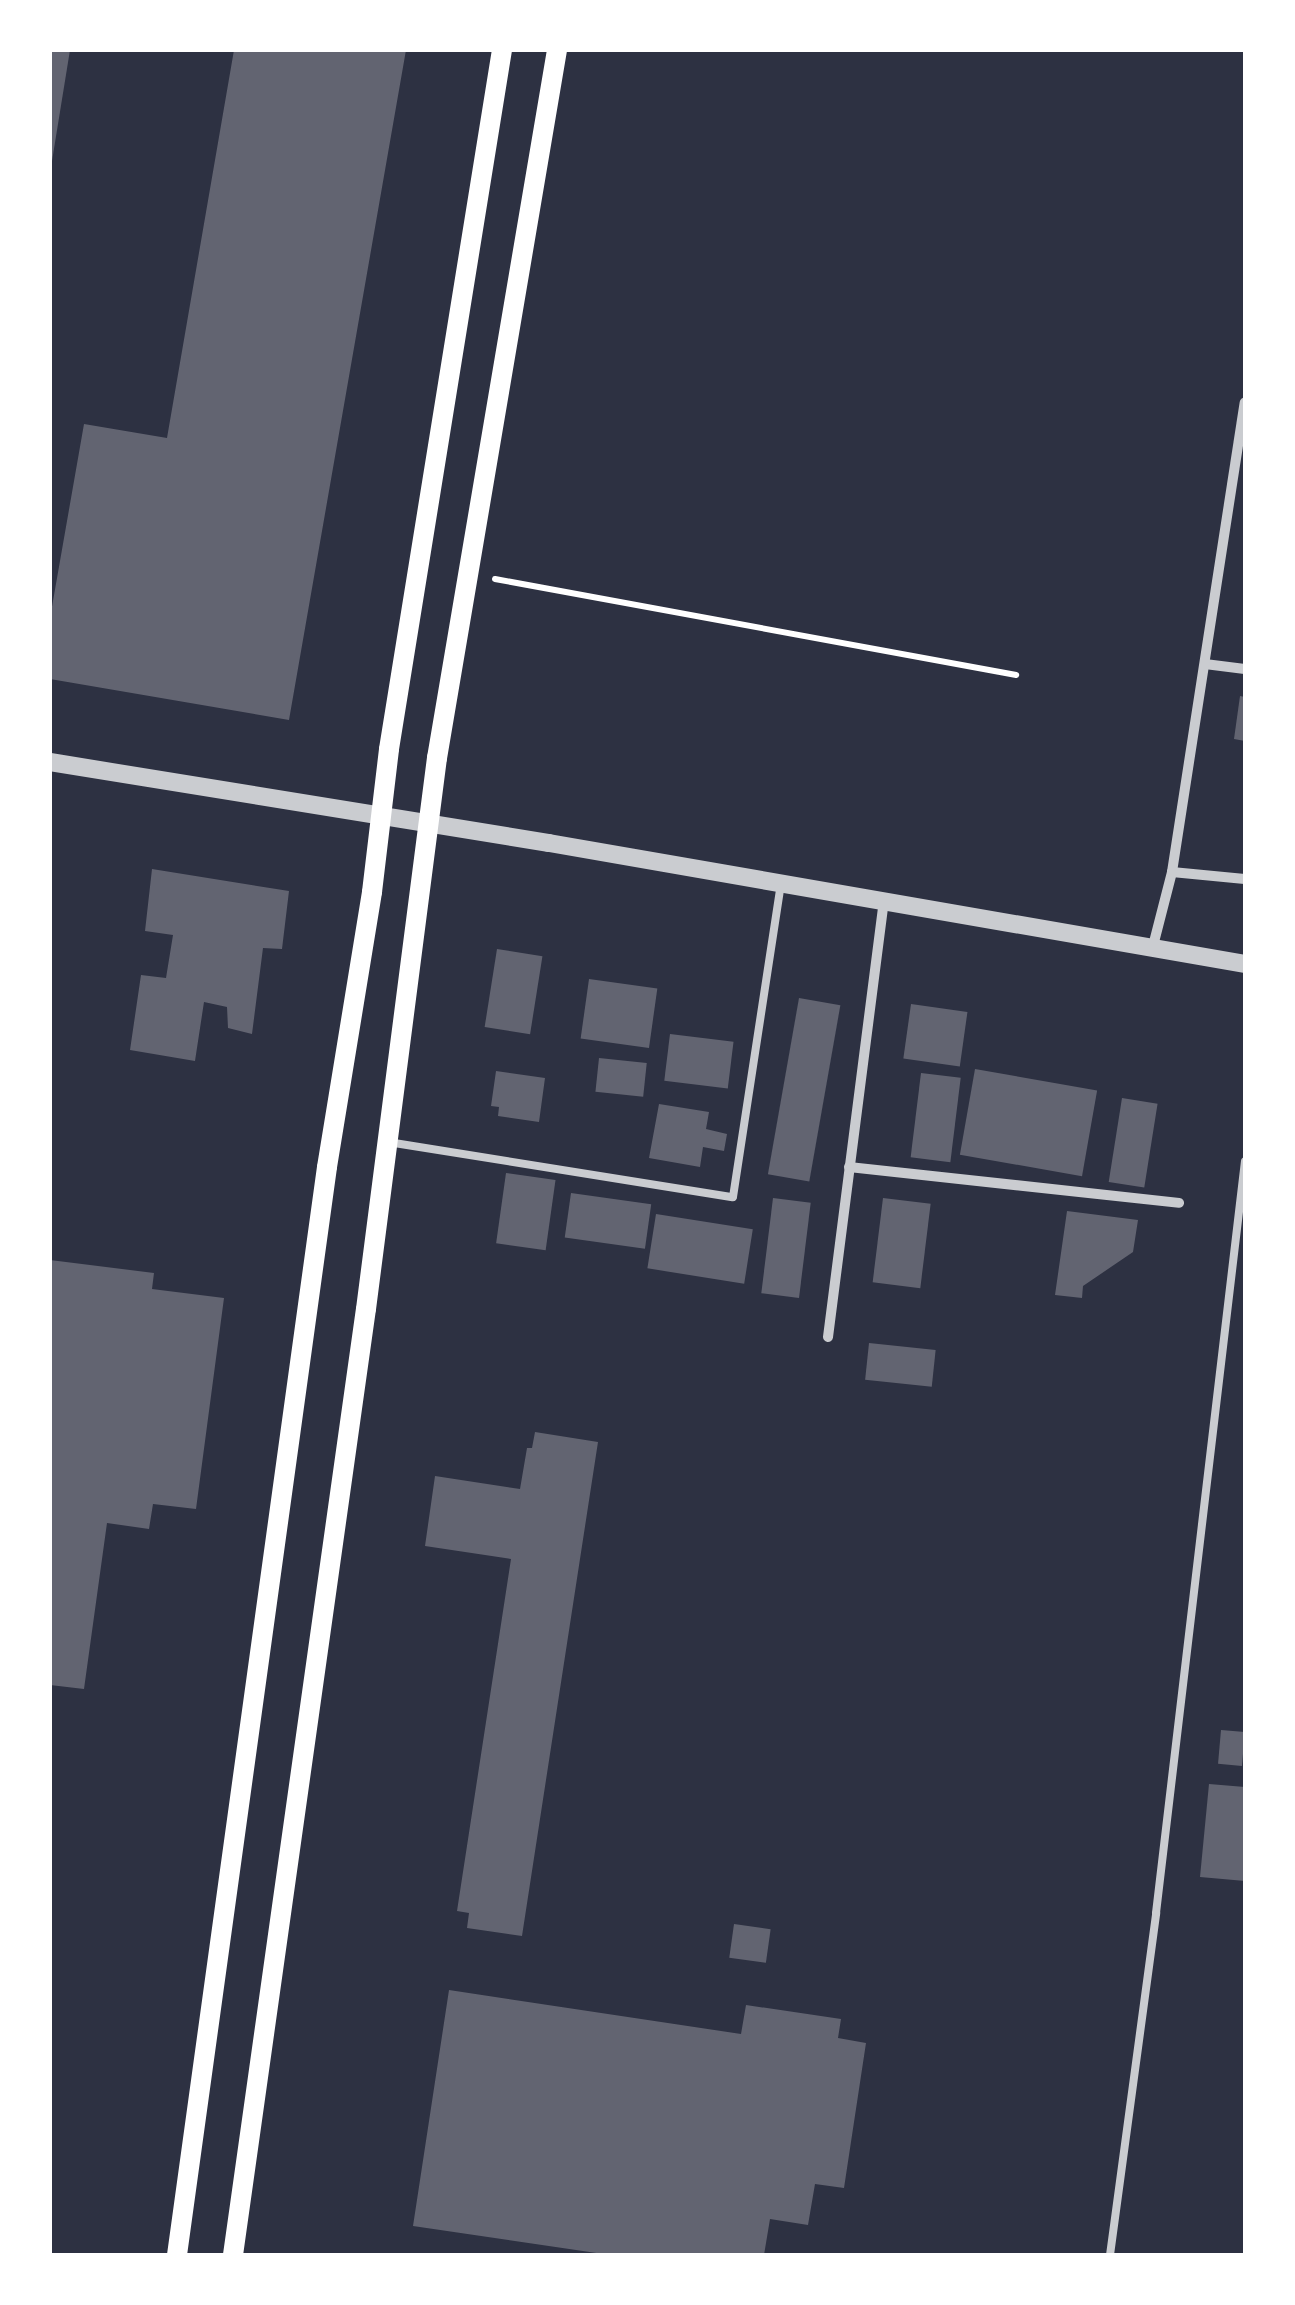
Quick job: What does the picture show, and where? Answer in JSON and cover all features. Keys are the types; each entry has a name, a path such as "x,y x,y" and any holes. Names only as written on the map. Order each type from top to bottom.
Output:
{"main road":[{"path":"177,2255 327,1167 502,50"},
{"path":"233,2255 429,824 466,574 556,50"}],"street":[{"path":"1153,946 1172,872 1242,449 1245,403"},
{"path":"1206,664 1245,669"},
{"path":"50,762 1245,964"},
{"path":"1172,872 1245,880"},
{"path":"828,1336 884,901"},
{"path":"850,1168 1179,1203"}],"lane":[{"path":"388,1142 733,1198 781,885"},
{"path":"1110,2255 1156,1913 1245,1161"}],"path":[{"path":"466,574 1016,674"}],"building":[{"path":"50,50 70,50 52,161 50,161"},
{"path":"234,50 406,50 289,720 50,679 50,618 84,424 167,438"},
{"path":"1240,696 1245,697 1245,741 1234,739"},
{"path":"152,869 289,891 282,949 263,948 252,1034 228,1028 227,1007 204,1002 195,1061 130,1050 141,975 166,978 173,935 145,931"},
{"path":"497,949 542,956 530,1034 485,1027"},
{"path":"589,979 657,989 649,1048 581,1038"},
{"path":"799,998 840,1005 809,1182 768,1174"},
{"path":"911,1004 967,1012 960,1066 903,1058"},
{"path":"670,1034 734,1042 728,1088 664,1081"},
{"path":"599,1058 647,1063 643,1097 595,1092"},
{"path":"975,1069 1097,1091 1082,1176 960,1155"},
{"path":"496,1071 545,1078 539,1122 498,1116 499,1107 491,1106"},
{"path":"921,1073 961,1078 950,1162 911,1157"},
{"path":"1122,1098 1158,1104 1144,1188 1109,1182"},
{"path":"659,1104 709,1112 706,1129 727,1134 724,1151 703,1147 700,1167 649,1158"},
{"path":"506,1173 556,1180 546,1250 496,1243"},
{"path":"571,1193 651,1204 645,1249 565,1238"},
{"path":"773,1198 811,1203 799,1298 761,1293"},
{"path":"883,1198 931,1204 920,1288 873,1282"},
{"path":"1067,1211 1138,1220 1133,1252 1083,1286 1082,1298 1055,1295"},
{"path":"656,1214 753,1229 744,1284 647,1268"},
{"path":"50,1260 154,1273 152,1289 224,1298 196,1509 153,1504 149,1529 107,1523 84,1689 50,1685"},
{"path":"869,1343 936,1350 932,1387 865,1380"},
{"path":"535,1432 598,1442 522,1936 467,1928 469,1913 457,1911 511,1559 425,1546 435,1476 520,1489 527,1448 532,1448"},
{"path":"1221,1730 1245,1732 1242,1766 1218,1764"},
{"path":"1209,1784 1245,1787 1245,1881 1200,1877"},
{"path":"734,1924 771,1929 766,1963 729,1958"},
{"path":"449,1990 741,2034 746,2005 841,2019 838,2038 866,2043 844,2188 815,2184 808,2225 770,2219 764,2255 610,2255 413,2226"}]}
